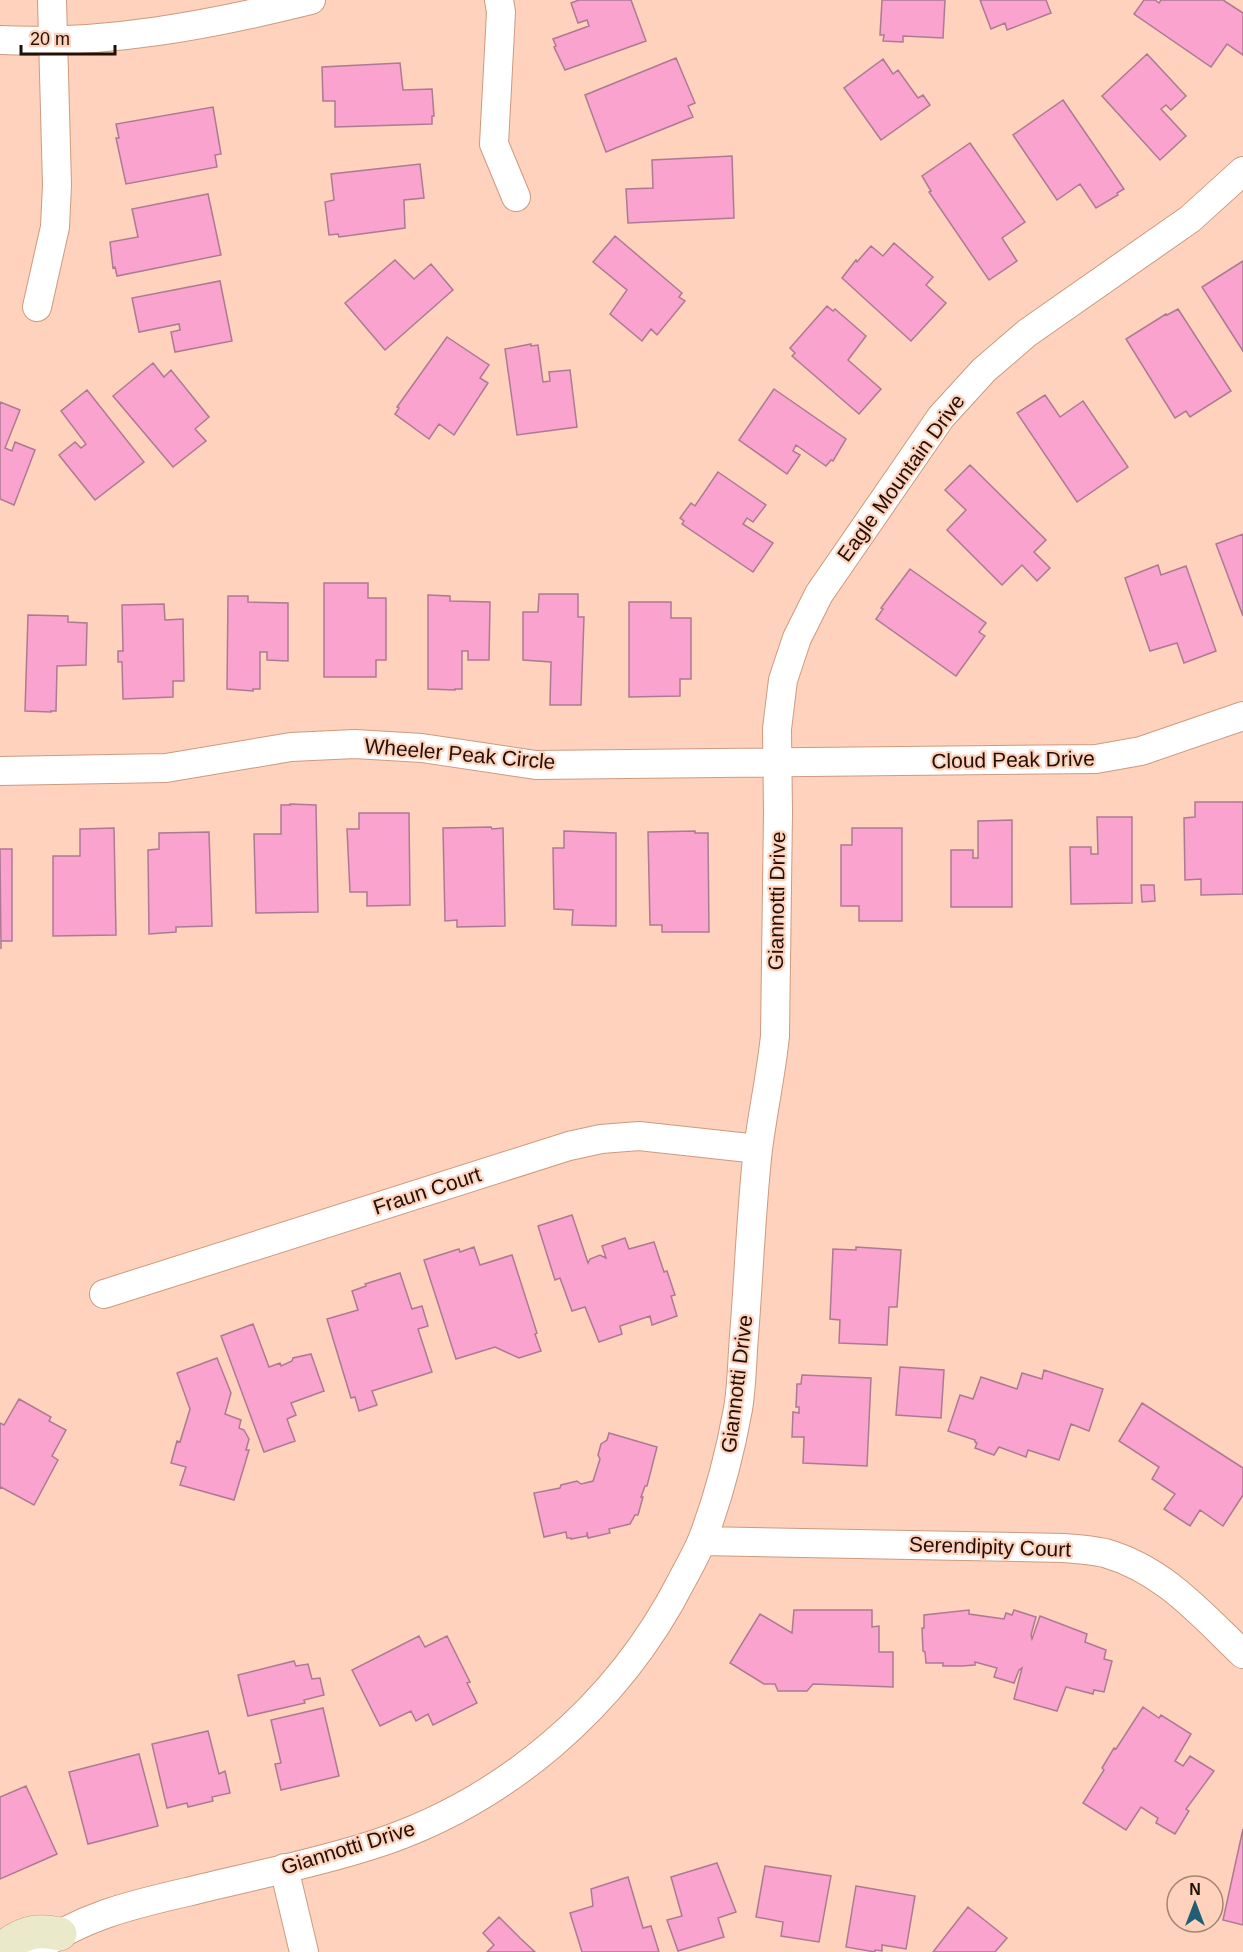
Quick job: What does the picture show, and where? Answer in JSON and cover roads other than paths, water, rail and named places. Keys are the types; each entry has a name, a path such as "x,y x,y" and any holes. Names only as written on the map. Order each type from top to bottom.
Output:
{"main road":[{"path":"0,1949 23,1934 43,1930 60,1934"}],"street":[{"path":"37,307 56,227 52,0"},
{"path":"0,40 53,40 142,34 235,19 311,0"},
{"path":"499,0 501,12 494,144 516,197"},
{"name":"Eagle Mountain Drive","path":"777,764 777,729 783,680 797,638 819,594 941,417 984,370 1026,333 1190,219 1243,171"},
{"name":"Cloud Peak Drive","path":"777,764 1095,759 1141,751 1243,716"},
{"name":"Wheeler Peak Circle","path":"0,771 166,768 291,747 355,744 422,748 536,765 777,764"},
{"name":"Giannotti Drive","path":"32,1952 93,1917 134,1904 369,1846 428,1824 482,1795 534,1759 584,1716 626,1669 666,1612 702,1541 727,1467 739,1406 758,1149 775,1036 777,764"},
{"name":"Fraun Court","path":"104,1294 569,1146 601,1138 639,1136 758,1149"},
{"name":"Serendipity Court","path":"702,1541 1064,1548 1104,1553 1137,1565 1172,1586 1243,1654"},
{"path":"284,1868 304,1952"}]}
